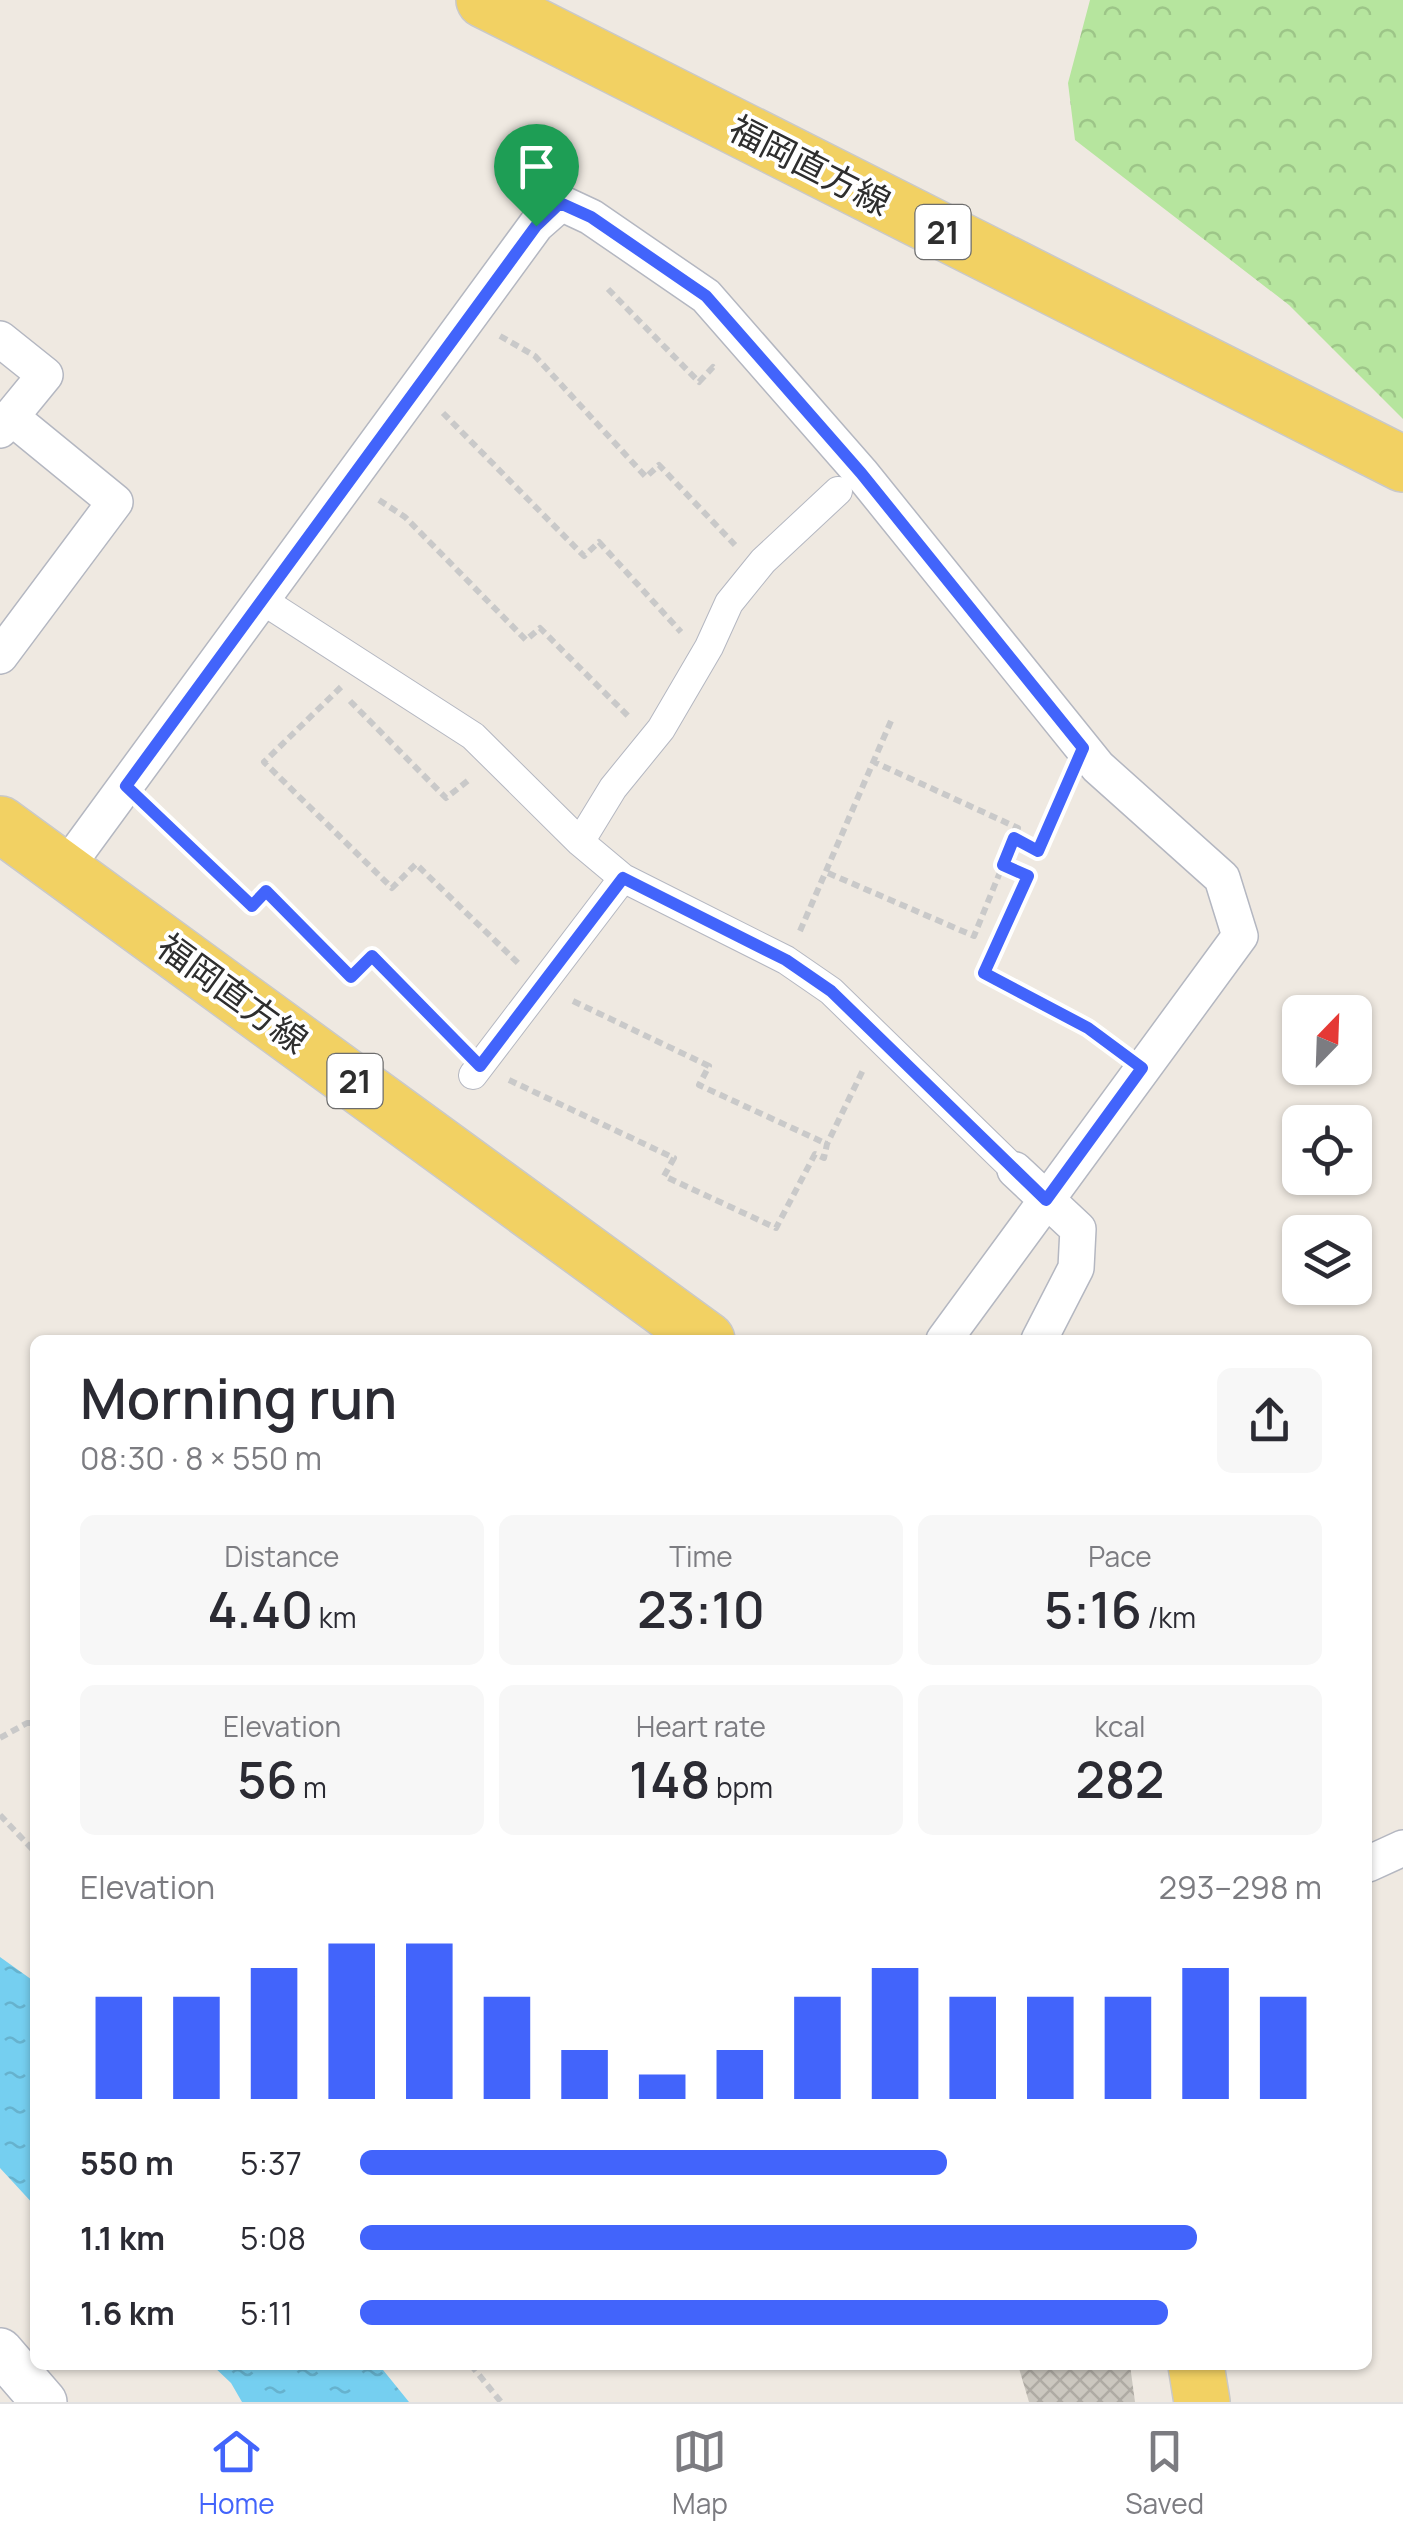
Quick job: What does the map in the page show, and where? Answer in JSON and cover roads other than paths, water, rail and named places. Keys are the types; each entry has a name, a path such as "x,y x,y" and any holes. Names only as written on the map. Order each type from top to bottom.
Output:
{"main road":[{"name":"福岡直方線","path":"484,0 1403,464"},
{"name":"福岡直方線","path":"0,824 700,1335"},
{"path":"1197,2370 1202,2402"}],"street":[{"path":"64,870 536,226 560,203 591,217 706,296 850,482 1098,767 1222,878 1240,936 948,1335"},
{"path":"0,340 46,374 6,423 115,502 0,656"},
{"path":"580,842 614,788 652,740 704,656 730,603 757,568 815,509 850,482"},
{"path":"262,600 473,736 580,842 623,878 786,960 831,991 1078,1229 1076,1268 1042,1335"},
{"path":"476,1071 623,878"},
{"path":"1372,1862 1403,1848"},
{"path":"0,2351 44,2402"}],"water":[{"path":"0,1957 30,1978 30,2201 0,2168"},
{"path":"217,2370 383,2370 409,2402 242,2402"}]}
